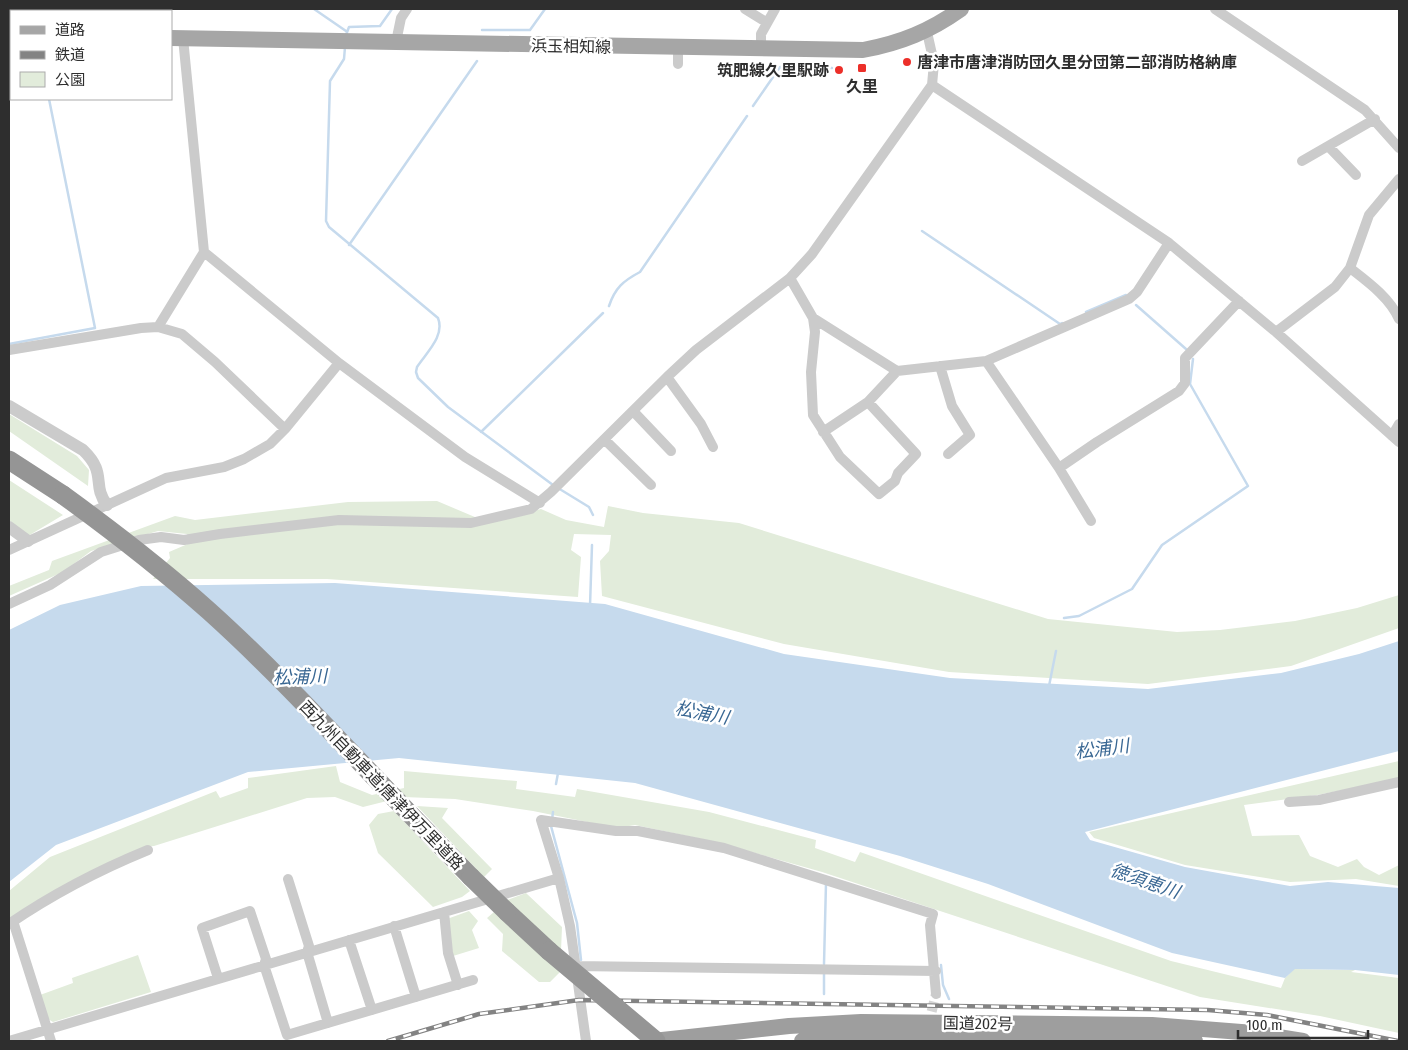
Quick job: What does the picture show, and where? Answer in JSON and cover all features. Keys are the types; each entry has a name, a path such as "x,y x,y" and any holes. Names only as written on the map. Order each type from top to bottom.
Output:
{"highway":[{"name":"西九州自動車道;唐津伊万里道路","path":"9,460 63,495 115,533 209,612 278,678 507,912 549,951 654,1041"},
{"name":"国道202号","path":"654,1041 789,1026 861,1022 993,1039 1148,1037 1195,1041"},
{"name":"国道202号","path":"810,1041 872,1036 965,1034 1152,1025 1303,1041"}],"main road":[{"name":"浜玉相知線","path":"177,38 396,42 678,56 761,48 863,50 894,44 927,32 961,9"}],"street":[{"path":"396,42 401,18 407,9"},
{"path":"745,9 766,22"},
{"path":"761,48 761,34 766,22 775,9"},
{"path":"1215,9 1365,110 1399,148"},
{"path":"9,604 50,585 101,552 139,540 161,537 184,540 339,520 458,524 531,508 551,492 696,350 790,278 812,254 932,85 934,63 927,32"},
{"path":"158,327 204,252 177,38"},
{"path":"932,85 1169,242 1276,332 1396,439"},
{"path":"1302,161 1375,119"},
{"path":"1329,146 1356,175"},
{"path":"1276,332 1335,287 1350,268 1369,215 1399,179"},
{"path":"813,318 896,371 986,361 1130,300 1169,242"},
{"path":"204,252 339,363 465,457 540,502"},
{"path":"1350,268 1371,285 1396,312 1399,320"},
{"path":"790,278 813,318 815,332 811,372 813,415 840,456 879,494 895,481 898,473 916,454 868,402"},
{"path":"1059,468 1097,442 1180,391 1185,383 1185,358 1239,301"},
{"path":"9,350 158,327 182,334 215,362 285,429"},
{"path":"986,361 1059,468 1091,521"},
{"path":"9,550 166,478 224,467 244,459 270,444 285,429 339,363"},
{"path":"940,366 952,406 970,435 948,454"},
{"path":"823,432 868,402 896,371"},
{"path":"667,377 701,424 713,447"},
{"path":"9,406 83,450 92,458 99,472 99,492 107,505"},
{"path":"632,411 671,451"},
{"path":"1396,439 1399,424"},
{"path":"605,440 651,485"},
{"path":"9,527 28,541"},
{"path":"1288,802 1319,800 1399,782"},
{"path":"586,1041 574,966 570,926 560,878 541,820 616,831 638,831 724,848 932,914 930,925 936,971 936,994"},
{"path":"51,1041 11,922 54,895 114,864 148,850"},
{"path":"9,1040 560,878"},
{"path":"288,880 309,946 307,952 328,1023"},
{"path":"218,978 202,928 250,911 266,959 264,965 287,1035 473,980"},
{"path":"444,912 448,953 458,985"},
{"path":"394,926 416,997"},
{"path":"349,940 372,1010"},
{"path":"574,966 936,971"}],"green space":[{"path":"9,414 77,456 89,470 88,486 9,431"},
{"path":"9,480 63,515 28,536 9,520"},
{"path":"437,501 489,523 541,509 566,520 604,527 608,506 643,513 739,523 1048,619 1177,632 1220,630 1295,621 1357,608 1399,595 1399,628 1291,666 1148,684 949,672 784,644 602,596 600,561 609,551 611,535 574,534 571,550 581,557 578,597 327,579 153,579 170,558 169,552 190,543 187,534 158,531 91,551 63,572 9,596 9,586 49,570 52,561 175,516 195,520 348,502"},
{"path":"1399,761 1399,779 1317,795 1244,805 1252,836 1299,835 1310,856 1338,867 1357,859 1364,867 1379,875 1399,865 1399,886 1356,879 1290,882 1185,865 1094,838 1089,832"},
{"path":"336,766 340,782 372,795 404,788 404,771 517,781 516,789 575,797 577,789 709,812 816,840 815,848 855,862 860,852 1171,961 1281,988 1285,978 1294,969 1355,970 1351,972 1399,978 1399,1033 1320,1016 1200,997 822,872 716,842 635,825 617,828 533,811 455,799 403,797 363,807 335,797 307,798 154,846 145,847 9,921 9,891 50,857 216,791 220,798 248,788 248,778"},
{"path":"417,806 448,808 442,818 492,869 484,877"},
{"path":"394,811 470,891 462,897 433,907 378,853 369,825 378,814"},
{"path":"526,893 562,927 561,951 507,900"},
{"path":"469,911 478,921 472,930 479,948 453,956 447,919"},
{"path":"494,912 560,972 550,982 539,982 502,951 503,934 487,918"},
{"path":"138,955 151,992 53,1022 48,1019 40,995 73,983 72,978"}],"water":[{"path":"335,583 605,604 784,654 950,678 1148,689 1281,673 1359,654 1399,641 1399,751 1085,832 1090,840 1185,867 1290,886 1328,882 1399,888 1399,975 1355,970 1295,969 1285,978 1172,953 988,884 900,856 635,783 399,758 248,772 56,845 9,882 9,630 60,605 141,586"}],"waterway":[{"path":"314,9 346,31"},
{"path":"346,35 349,27 380,26 392,9"},
{"path":"482,30 530,30 545,9"},
{"path":"345,47 344,59 330,81 326,221 329,227 438,318 439,331 434,344 417,367 418,378 448,407 553,485"},
{"path":"349,245 477,61"},
{"path":"753,106 780,67 832,68"},
{"path":"9,344 95,328 49,100"},
{"path":"609,306 620,286 640,272 747,116"},
{"path":"922,231 1060,324 1062,323"},
{"path":"1086,312 1126,295"},
{"path":"1136,305 1186,349"},
{"path":"481,432 603,313"},
{"path":"1064,618 1079,616 1132,589 1162,545 1248,486 1190,384 1193,359"},
{"path":"558,488 589,507 593,515"},
{"path":"590,606 592,545"},
{"path":"1049,686 1056,651"},
{"path":"556,784 558,773"},
{"path":"552,820 553,812"},
{"path":"551,826 577,923 581,960"},
{"path":"824,964 826,883"},
{"path":"941,965 943,985 949,999"},
{"path":"824,973 824,994"}],"tunnel":[{"path":"928,1026 936,994"}],"railway":[{"path":"388,1041 479,1014 579,1000 1208,1010 1267,1015 1398,1041"}],"place":[{"name":"唐津市唐津消防団久里分団第二部消防格納庫","path":"907,62"},
{"name":"久里","path":"862,68"},
{"name":"筑肥線久里駅跡","path":"839,70"}],"water label":[{"name":"松浦川","path":"300,677"},
{"name":"松浦川","path":"702,713"},
{"name":"松浦川","path":"1102,749"},
{"name":"徳須恵川","path":"1145,881"}]}
